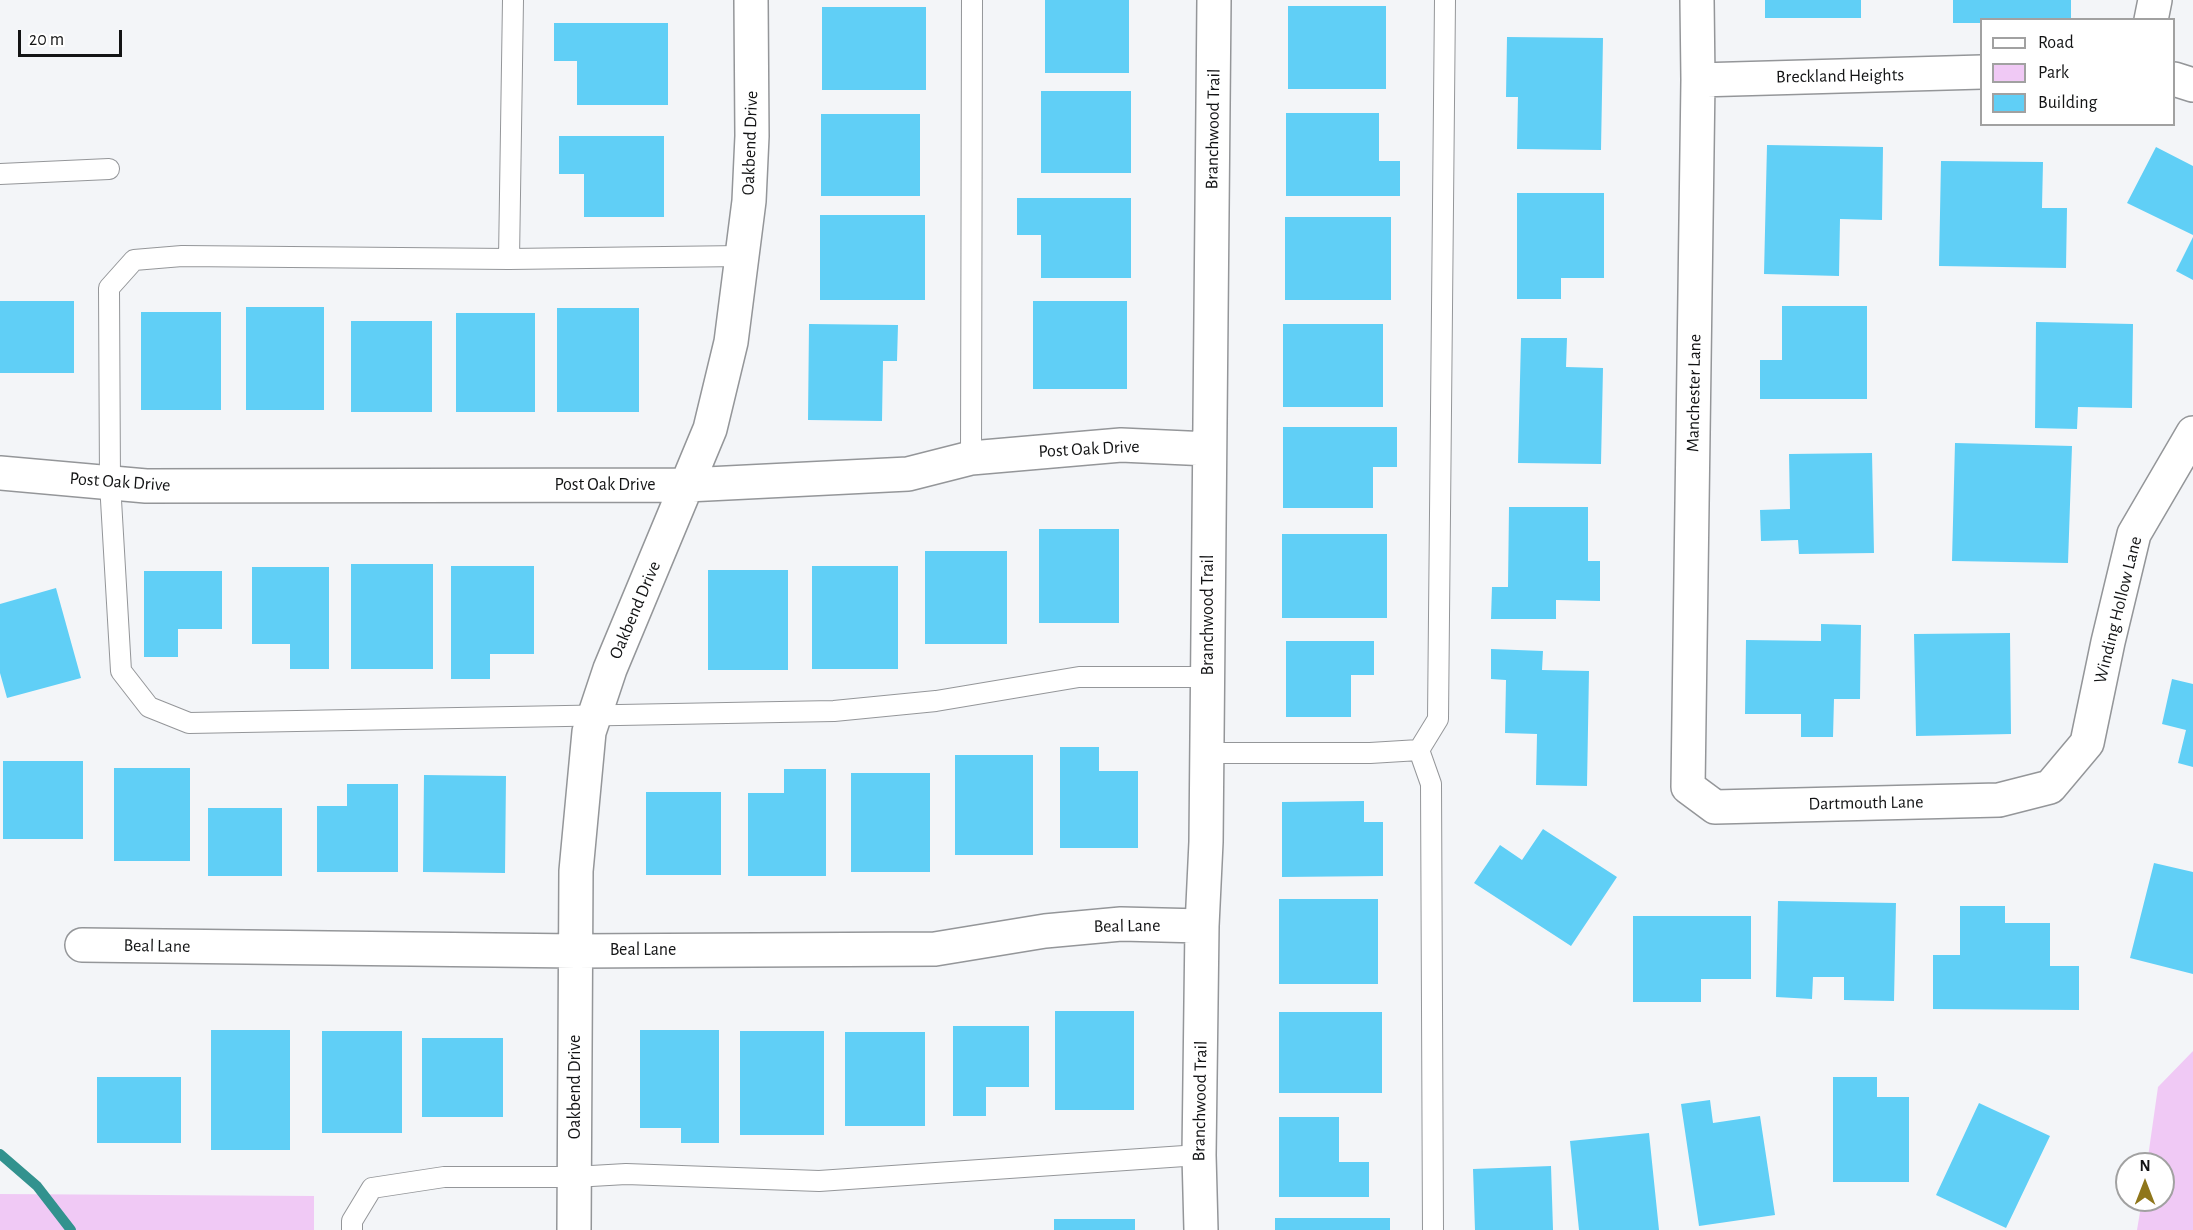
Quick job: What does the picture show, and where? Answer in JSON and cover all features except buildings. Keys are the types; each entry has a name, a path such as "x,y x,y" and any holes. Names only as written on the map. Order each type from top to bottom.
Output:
{"street":[{"name":"Oakbend Drive","path":"574,1230 576,871 589,732 610,669 710,429 731,342 749,201 752,136 751,0"},
{"name":"Branchwood Trail","path":"1201,1230 1199,1155 1202,926 1206,842 1214,0"},
{"name":"Manchester Lane","path":"1688,787 1698,80 1697,0"},
{"path":"2151,18 2155,0"},
{"name":"Breckland Heights","path":"1698,80 1980,72"},
{"path":"2175,79 2193,85"},
{"name":"Winding Hollow Lane","path":"2050,787 2087,743 2134,534 2193,433"},
{"name":"Post Oak Drive","path":"0,473 146,486 687,484 908,474 971,458 1121,445 1209,449"},
{"name":"Dartmouth Lane","path":"1688,787 1715,807 1999,800 2050,787"},
{"name":"Beal Lane","path":"82,945 576,951 934,949 1045,931 1121,924 1202,926"}],"lane":[{"path":"508,259 513,0"},
{"path":"971,458 972,0"},
{"path":"1419,750 1438,719 1445,0"},
{"path":"0,174 109,169"},
{"path":"742,256 508,259 182,256 134,260 109,288 110,483 121,671 149,707 189,723 834,711 936,701 1079,677 1207,677"},
{"path":"1207,753 1370,753 1419,750"},
{"path":"1419,750 1431,784 1433,1230"},
{"path":"352,1230 352,1221 372,1188 444,1177 574,1177 626,1174 819,1181 1199,1155"}],"green space":[{"path":"2193,1051 2193,1230 2137,1230 2140,1212 2175,1212 2175,1152 2149,1152 2158,1087"},
{"path":"0,1194 314,1196 314,1230 0,1230"}],"waterway":[{"path":"0,1154 37,1186 71,1230"}]}
